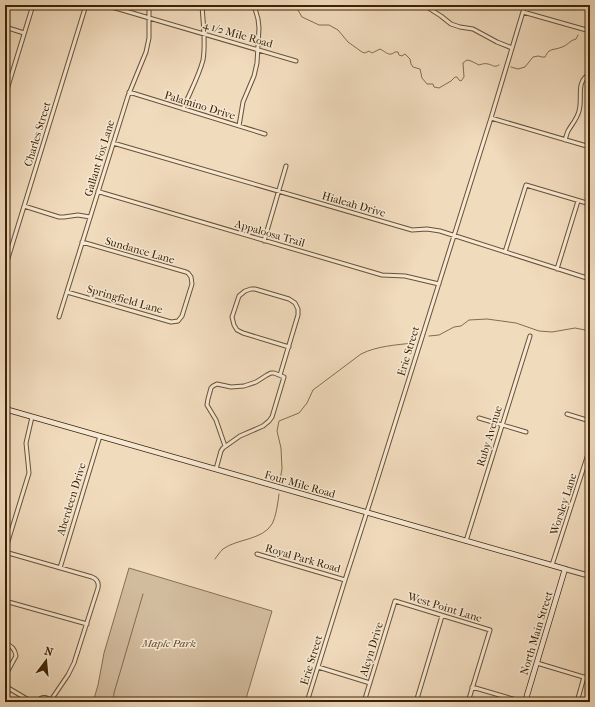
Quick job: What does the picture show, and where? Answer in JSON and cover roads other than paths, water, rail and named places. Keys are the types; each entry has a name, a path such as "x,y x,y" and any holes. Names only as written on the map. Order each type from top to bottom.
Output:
{"main road":[{"name":"Four Mile Road","path":"5,409 565,569"},
{"name":"North Main Street","path":"524,702 565,569"}],"street":[{"path":"5,96 33,5"},
{"name":"Charles Street","path":"5,268 86,5"},
{"name":"4 1/2 Mile Road","path":"105,5 296,61"},
{"name":"Gallant Fox Lane","path":"60,317 129,92 148,45 149,5"},
{"path":"183,109 201,67 204,53 202,5"},
{"path":"239,126 243,102 256,70 259,28 254,5"},
{"name":"Erie Street","path":"307,702 491,118 525,5"},
{"path":"430,9 451,24 473,29 512,48"},
{"path":"523,12 590,31"},
{"path":"5,27 24,33"},
{"path":"565,140 568,131 579,112 581,82 590,74"},
{"name":"Palamino Drive","path":"129,92 265,134"},
{"path":"491,118 590,147"},
{"name":"Hialeah Drive","path":"113,143 412,230 432,230 454,236 590,279"},
{"path":"264,241 286,166"},
{"path":"505,252 526,185 590,204"},
{"name":"Appaloosa Trail","path":"98,191 382,275 405,276 438,284"},
{"path":"558,269 578,201"},
{"path":"24,206 59,217 80,215 90,217"},
{"name":"Sundance Lane","path":"82,242 186,272 191,277"},
{"path":"5,247 11,249"},
{"path":"180,325 178,321 182,316 188,297 192,281 191,277 195,275"},
{"path":"280,375 289,347 298,316 298,309 295,303 289,299 255,290 248,290 241,294 232,318 237,330 289,347"},
{"name":"Springfield Lane","path":"67,292 170,322 178,321"},
{"name":"Ruby Avenue","path":"466,541 530,336"},
{"path":"216,469 221,451 225,446 240,436 263,426 270,421 284,377 271,373 256,382 244,386 231,387 220,384 211,388 207,405 216,420 225,446"},
{"path":"567,414 590,421"},
{"path":"32,416 26,443 29,473 5,552 84,574 94,578 98,583 98,588 87,624 74,663 68,675 52,701 42,698 36,702"},
{"path":"479,418 526,432"},
{"name":"Aberdeen Drive","path":"60,568 100,436"},
{"name":"Worsley Lane","path":"552,565 590,448"},
{"name":"Royal Park Road","path":"257,554 345,580"},
{"name":"Four Mile Road","path":"565,569 590,576"},
{"path":"5,601 87,624"},
{"name":"West Point Lane","path":"395,601 490,630 472,687"},
{"name":"Alcyn Drive","path":"364,702 395,601"},
{"path":"416,702 442,616"},
{"path":"5,643 14,649 16,656 5,676"},
{"path":"537,663 590,679"},
{"path":"318,666 370,682"},
{"path":"577,702 584,677"},
{"path":"5,686 32,702"},
{"path":"468,702 472,687 524,702"}],"waterway":[{"path":"295,5 302,17 319,25 329,25 338,30 348,42 362,52 365,53 369,51 372,53 380,49 389,54 395,52 398,52 399,55 402,56 405,54 410,59 413,67 420,69 422,78 427,84 433,84 434,87 439,88 455,77 461,81 464,77 463,63 467,60 479,65 499,65"},
{"path":"511,67 518,69 525,67 533,57 545,57 549,51 564,46 576,39 578,35"},
{"path":"429,336 439,335 454,327 461,326 469,320 487,319 516,323 539,331 552,332 575,328 590,331"},
{"path":"280,480 282,469 281,448 277,431 279,421 299,413 307,403 313,390 361,354 367,351 393,345 413,343"},
{"path":"215,559 223,549 228,546 256,536 268,529 275,517 279,494"},
{"path":"113,702 114,693 143,594"}],"park label":[{"name":"Maple Park","path":"169,643"}]}
